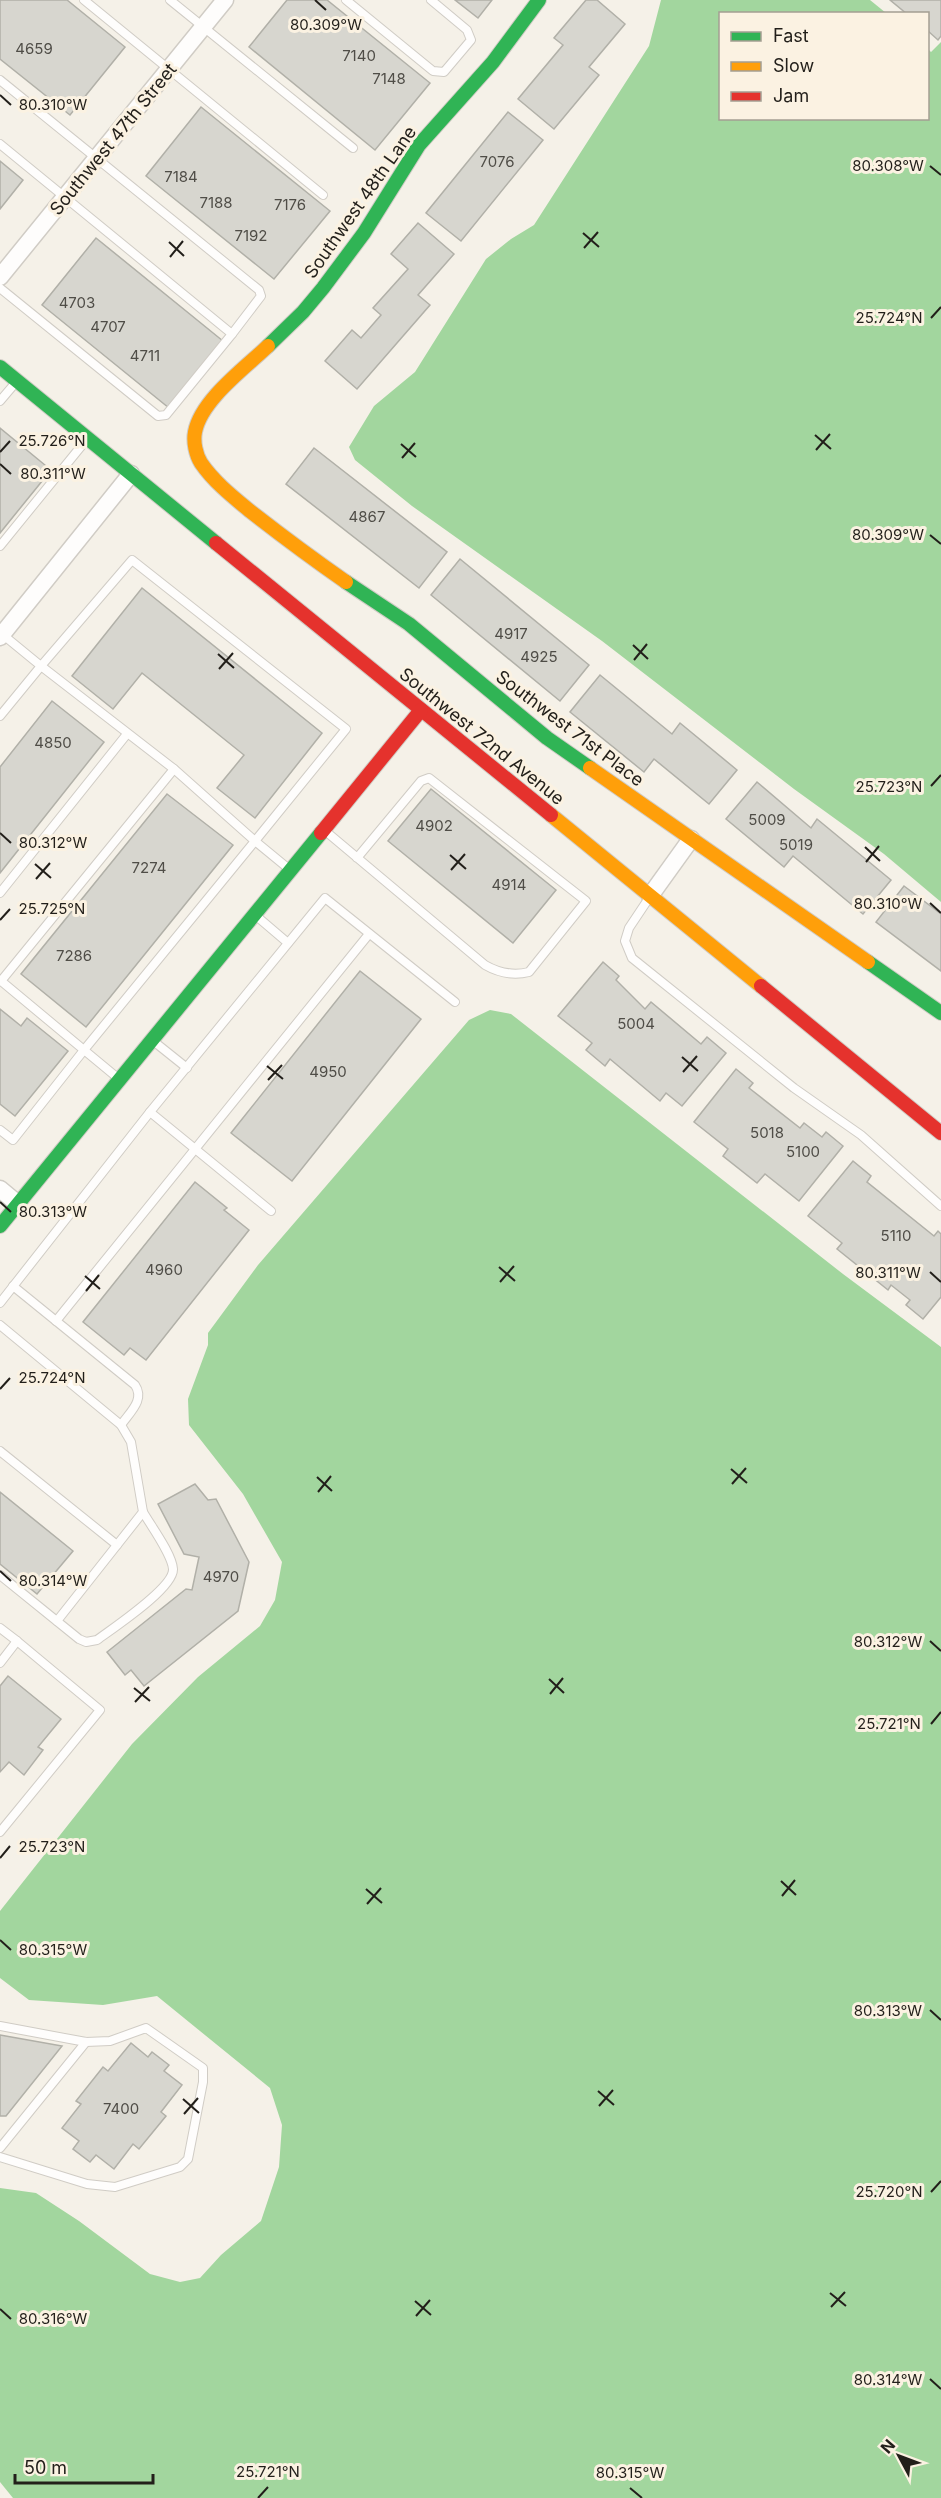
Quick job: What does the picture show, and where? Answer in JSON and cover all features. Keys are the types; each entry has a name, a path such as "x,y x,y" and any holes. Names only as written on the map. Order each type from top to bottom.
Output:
{"street":[{"name":"Southwest 47th Street","path":"0,277 225,0"},
{"name":"Southwest 48th Lane","path":"196,451 195,431 212,400 303,312 323,288 364,233 419,145 487,70 539,0"},
{"name":"Southwest 72nd Avenue","path":"0,367 941,1133"},
{"name":"Southwest 71st Place","path":"196,451 200,462 215,481 295,547 409,624 524,720 941,1013"},
{"path":"1,635 131,474"},
{"path":"0,1226 421,710"},
{"path":"650,896 691,838"},
{"path":"0,1189 18,1204"}],"lane":[{"path":"84,0 323,195"},
{"path":"170,0 353,148"},
{"path":"346,0 433,71 444,72 471,40 467,30 431,0"},
{"path":"0,80 259,290 261,296 166,415 158,416 0,288"},
{"path":"0,144 232,334"},
{"path":"0,401 16,381"},
{"path":"0,546 87,438"},
{"path":"0,716 132,560 282,676 346,729 13,1140 0,1130"},
{"path":"1,635 174,770 290,870"},
{"path":"0,893 128,734"},
{"path":"119,1079 1,981 174,770"},
{"path":"323,829 357,858 485,965 505,974 529,972 586,901 429,778 421,781 357,858"},
{"path":"650,896 629,928 625,941 632,958 794,1088 861,1135 941,1206"},
{"path":"0,1303 150,1112 325,898 455,1002"},
{"path":"254,914 288,943"},
{"path":"56,1321 369,934"},
{"path":"151,1040 187,1068"},
{"path":"150,1112 271,1211"},
{"path":"13,1286 135,1385 139,1391 139,1400 121,1425"},
{"path":"0,1325 121,1425 131,1442 143,1512 171,1561 172,1575 169,1582 97,1640 86,1642 0,1575"},
{"path":"0,1451 117,1545"},
{"path":"57,1621 143,1512"},
{"path":"0,1628 100,1710 0,1832"},
{"path":"0,1663 17,1641"},
{"path":"0,2026 86,2042 110,2041 146,2028 203,2068 203,2082 188,2159 180,2167 115,2187 87,2184 0,2157"},
{"path":"0,2148 86,2042"}],"shaded area":[{"path":"661,0 870,0 885,12 719,12 719,120 929,120 929,50 931,52 941,42 941,902 884,854 794,789 602,641 412,506 355,460 349,447 374,406 415,372 486,259 511,239 534,225 649,46"},
{"path":"490,1010 511,1014 843,1274 941,1347 941,2498 13,2498 0,2482 0,2188 36,2193 79,2221 150,2274 180,2282 200,2278 221,2255 261,2221 279,2167 282,2125 270,2088 157,1996 103,2005 29,2000 0,1978 0,1911 132,1744 198,1677 260,1626 275,1600 282,1562 243,1494 189,1425 188,1399 208,1345 208,1333 258,1265 469,1020"}],"building":[{"path":"0,0 67,0 125,47 70,115 0,59"},
{"path":"287,0 327,0 430,83 375,150 249,47"},
{"path":"455,0 492,0 478,18"},
{"path":"586,0 597,0 625,24 589,67 599,75 554,129 518,99 563,45 554,38"},
{"path":"890,0 941,0 941,36 938,40 929,32 929,12 905,12"},
{"path":"201,107 330,211 274,279 146,176"},
{"path":"508,112 543,140 461,241 426,213"},
{"path":"0,161 23,180 0,209"},
{"path":"418,223 454,254 418,295 430,305 357,389 325,361 352,330 361,338 381,315 373,308 408,269 391,254"},
{"path":"96,238 223,341 169,408 42,305"},
{"path":"0,428 51,470 0,533"},
{"path":"314,448 447,552 419,588 286,484"},
{"path":"460,559 589,665 560,701 431,595"},
{"path":"142,588 322,733 255,818 217,788 244,755 142,673 113,709 72,676"},
{"path":"600,675 672,734 680,723 737,770 709,804 654,759 644,772 570,712"},
{"path":"52,701 104,742 0,873 0,767"},
{"path":"757,782 811,828 817,819 891,880 863,914 793,856 784,867 726,819"},
{"path":"431,789 556,890 513,943 388,841"},
{"path":"167,794 233,845 86,1027 21,974"},
{"path":"904,886 941,914 941,971 876,922"},
{"path":"603,962 619,976 616,980 645,1009 651,1002 701,1044 707,1037 726,1053 682,1106 666,1093 660,1101 610,1059 605,1066 586,1050 592,1043 558,1016"},
{"path":"360,971 421,1019 292,1181 231,1133"},
{"path":"0,1009 21,1026 27,1018 68,1051 15,1116 0,1104"},
{"path":"736,1069 753,1083 749,1088 800,1128 804,1123 822,1137 826,1132 843,1146 799,1201 765,1174 757,1183 723,1156 728,1149 694,1122"},
{"path":"853,1161 871,1176 867,1182 934,1236 938,1231 941,1234 941,1297 923,1319 906,1305 910,1300 891,1285 888,1290 837,1249 842,1243 808,1216"},
{"path":"195,1182 227,1208 224,1210 249,1230 146,1360 130,1348 124,1355 83,1322"},
{"path":"195,1484 208,1500 216,1499 249,1562 238,1611 144,1686 131,1670 125,1675 107,1652 186,1589 192,1590 199,1557 184,1554 158,1504"},
{"path":"0,1492 73,1551 37,1594 0,1564"},
{"path":"8,1676 61,1719 38,1747 43,1750 24,1775 9,1762 0,1772 0,1686"},
{"path":"0,2035 62,2046 6,2116 0,2116"},
{"path":"131,2043 148,2057 152,2052 169,2065 164,2071 182,2085 161,2112 166,2116 139,2149 133,2144 114,2169 96,2155 90,2162 73,2149 79,2141 62,2128 81,2104 76,2101 103,2067 108,2071"}],"traffic: fast":[{"path":"268,346 303,312 323,288 364,233 419,145 493,62 539,0"},
{"path":"0,367 216,543"},
{"path":"346,582 409,624 547,738 590,768"},
{"path":"0,1226 321,833"},
{"path":"868,962 941,1013"}],"traffic: slow":[{"path":"268,346 225,385 206,408 195,432 196,452 206,470 230,495 346,582"},
{"path":"590,768 868,962"},
{"path":"551,815 761,986"}],"traffic: jam":[{"path":"216,543 551,815"},
{"path":"321,833 421,710"},
{"path":"761,986 941,1133"}]}
